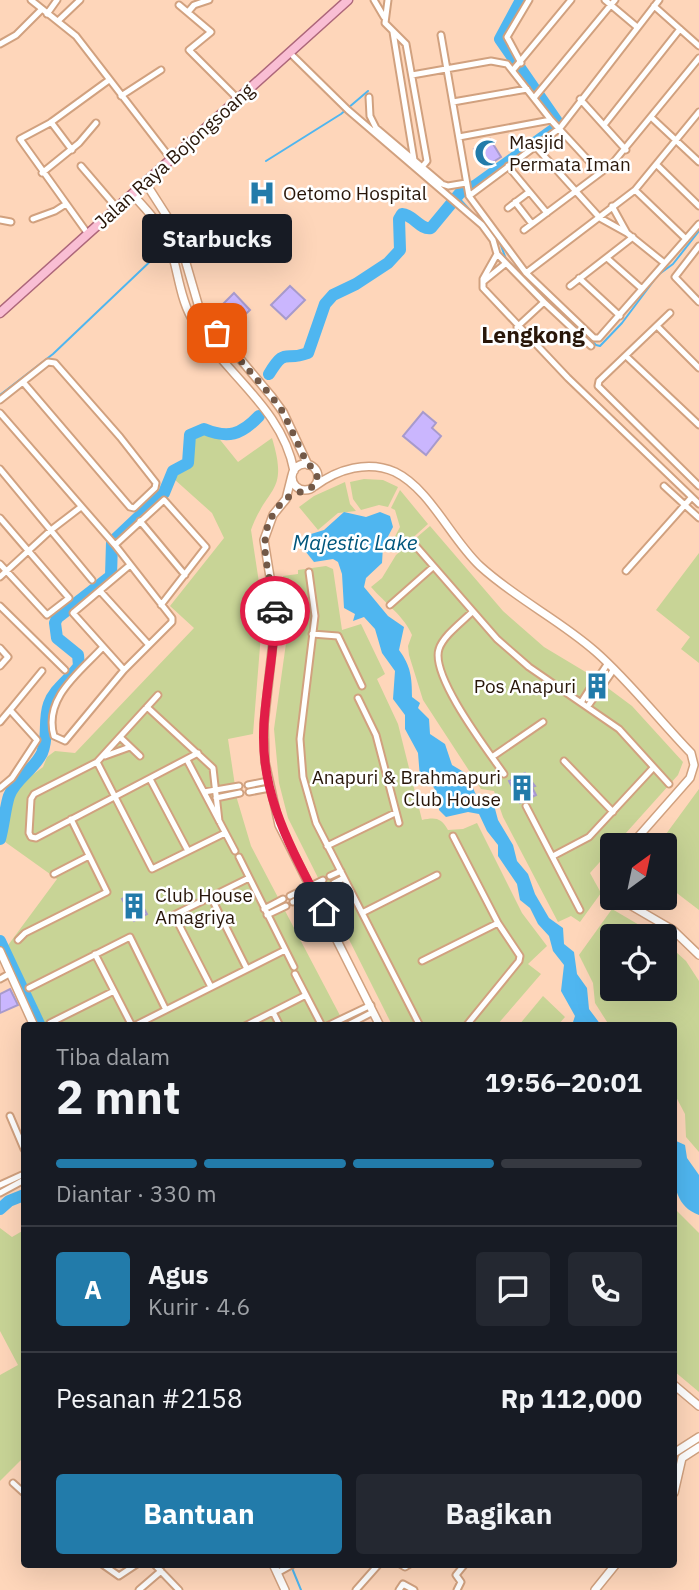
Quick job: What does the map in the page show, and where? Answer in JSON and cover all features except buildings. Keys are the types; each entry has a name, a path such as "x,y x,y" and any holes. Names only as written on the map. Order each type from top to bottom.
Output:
{"main road":[{"name":"Jalan Raya Bojongsoang","path":"0,313 348,0"}],"street":[{"path":"31,0 76,36 171,159"},
{"path":"0,44 16,35 57,0"},
{"path":"59,20 80,0"},
{"path":"188,12 194,5 209,0"},
{"path":"529,0 507,37 517,67 527,89 536,96 556,124 600,173"},
{"path":"517,67 571,0"},
{"path":"605,0 613,2 638,27"},
{"path":"369,97 370,116 376,128 448,186 467,190 536,147 580,99 659,0"},
{"path":"384,17 374,2 388,1 385,23 406,44 427,161 422,167"},
{"path":"536,96 613,2"},
{"path":"179,5 211,32 188,50 238,99"},
{"path":"654,6 699,46"},
{"path":"604,124 680,29"},
{"path":"393,32 414,160"},
{"path":"441,35 467,190 526,273 594,338 599,338 620,316 663,262 699,224"},
{"path":"290,53 346,109 458,204 494,240 497,254 505,264 591,346"},
{"path":"524,230 626,150 699,58"},
{"path":"412,75 499,61 517,67"},
{"path":"121,96 161,70"},
{"path":"88,234 20,139 51,122 108,80"},
{"path":"453,102 527,89"},
{"path":"580,99 626,150"},
{"path":"526,273 635,190 698,114"},
{"path":"652,118 699,162"},
{"path":"51,122 72,150"},
{"path":"42,173 72,150 96,123"},
{"path":"459,137 556,124"},
{"path":"536,147 600,218 630,235 663,262"},
{"path":"656,165 699,206"},
{"path":"81,166 117,208"},
{"path":"508,166 547,213"},
{"path":"145,182 172,222 184,250 200,311 283,412 298,447 317,474 311,488"},
{"path":"635,190 686,239"},
{"path":"508,208 528,192"},
{"path":"132,194 162,229 171,250 190,316 272,417 288,450 296,487 311,488"},
{"path":"515,202 532,224"},
{"path":"33,219 66,204"},
{"path":"612,206 630,235"},
{"path":"0,220 11,222"},
{"path":"162,229 163,220 172,222"},
{"path":"569,286 607,258 630,235"},
{"path":"699,246 675,277 699,302"},
{"path":"497,254 482,283 483,288 517,327 699,504"},
{"path":"607,258 642,289"},
{"path":"482,283 505,264"},
{"path":"579,278 620,316"},
{"path":"517,327 544,302"},
{"path":"670,313 599,381 598,386 699,486"},
{"path":"657,327 699,368"},
{"path":"626,356 699,425"},
{"path":"0,400 48,362 55,363 120,437 156,483 155,488 134,508 130,507 23,382"},
{"path":"247,386 256,378"},
{"path":"0,413 112,543 172,620 124,670 65,741 54,736 52,714 56,699 103,647"},
{"path":"288,450 294,453 298,447"},
{"path":"333,474 310,466 300,466 293,473 286,499 273,515 264,540 276,614 264,724 269,784 279,825 378,1022"},
{"path":"286,499 333,474 366,466 387,469 418,489 480,566 503,586 572,632 611,666 694,760 690,778 642,833"},
{"path":"0,469 92,580"},
{"path":"664,486 699,518"},
{"path":"626,571 691,498"},
{"path":"112,543 161,501 166,501 206,547 161,605"},
{"path":"0,577 27,550 80,507"},
{"path":"0,518 68,596 68,600 47,615 0,564"},
{"path":"140,521 186,575"},
{"path":"415,545 472,612 528,667 582,701 619,729 669,784"},
{"path":"124,670 73,613 130,565"},
{"path":"390,605 433,567"},
{"path":"309,572 315,616 301,727 302,764 316,823 418,1022"},
{"path":"100,591 149,645"},
{"path":"0,606 65,670"},
{"path":"472,612 441,645 438,653 448,691 504,774"},
{"path":"312,634 338,636 362,686"},
{"path":"0,648 8,657 0,666"},
{"path":"596,681 611,666"},
{"path":"603,685 611,666"},
{"path":"0,722 42,671"},
{"path":"582,701 591,688"},
{"path":"589,706 598,692"},
{"path":"100,760 158,695"},
{"path":"358,698 376,735 399,823"},
{"path":"147,707 213,768 219,821"},
{"path":"0,788 12,778 37,740 10,710"},
{"path":"492,757 543,722"},
{"path":"120,737 140,756"},
{"path":"130,747 34,794 31,799 31,837 36,838 198,753"},
{"path":"100,760 152,869 225,833"},
{"path":"187,760 237,854 319,1022"},
{"path":"564,761 613,812"},
{"path":"553,856 589,837 653,768"},
{"path":"150,779 188,851"},
{"path":"248,788 269,784"},
{"path":"204,792 240,790 208,799"},
{"path":"526,806 580,910"},
{"path":"327,846 395,813"},
{"path":"18,940 25,933 107,892 71,819"},
{"path":"453,836 498,923 520,956 519,961 469,1022"},
{"path":"54,874 89,856"},
{"path":"330,876 341,871"},
{"path":"362,914 437,875"},
{"path":"211,987 174,915 249,878"},
{"path":"334,883 344,878"},
{"path":"312,890 323,880"},
{"path":"292,899 327,887"},
{"path":"211,897 247,969"},
{"path":"266,912 285,902"},
{"path":"639,910 673,930 699,955"},
{"path":"422,961 498,923"},
{"path":"29,988 130,937 166,1010"},
{"path":"141,1022 285,950"},
{"path":"0,951 32,1022"},
{"path":"95,954 131,1022"},
{"path":"0,979 9,974"},
{"path":"52,1022 114,991"},
{"path":"253,1022 306,995"},
{"path":"337,1022 372,1008"},
{"path":"352,1022 372,1008"},
{"path":"273,1012 278,1022"},
{"path":"10,1116 21,1142"},
{"path":"0,1184 21,1175"},
{"path":"0,1194 21,1182"},
{"path":"677,1388 699,1406"},
{"path":"677,1451 699,1437"},
{"path":"677,1480 682,1458 699,1447"},
{"path":"13,1483 21,1490"},
{"path":"108,1568 119,1576 131,1568"},
{"path":"158,1568 179,1590"},
{"path":"275,1568 285,1590"},
{"path":"277,1573 286,1568"},
{"path":"356,1590 375,1568"},
{"path":"457,1590 461,1582 456,1575 462,1568"},
{"path":"595,1590 613,1568"},
{"path":"139,1590 161,1571"},
{"path":"399,1590 403,1584 414,1590"}],"green space":[{"path":"200,432 217,436 238,462 272,438 277,456 277,480 251,530 263,609 253,734 228,739 237,799 251,846 343,1022 42,1022 6,948 57,879 1,839 8,825 11,791 43,767 47,757 55,751 75,753 194,628 170,606 224,538 212,513 174,479 170,481 187,467 191,460 191,438"},
{"path":"364,479 383,480 398,487 388,507 379,505 361,510 353,499 350,482"},
{"path":"345,482 350,504 356,511 338,513 318,530 299,507 314,496"},
{"path":"400,490 428,524 396,553 391,544 400,527 395,510 391,508"},
{"path":"430,526 503,611 544,647 589,674 632,706 683,762 678,775 626,833 600,833 600,862 590,873 600,894 580,922 571,916 558,922 503,817 494,791 481,789 423,700 409,655 408,646 412,635 409,628 371,587 382,578 396,555"},
{"path":"699,553 699,663 681,649 690,637 656,610"},
{"path":"326,566 333,569 342,630 361,624 385,674 377,679 398,724 422,820 438,819 448,830 463,829 477,823 522,913 547,946 528,964 541,974 500,1022 390,1022 288,818 279,783 274,729 288,629 283,576 298,574 298,570"},
{"path":"699,789 699,910 677,893 677,833 667,833"},
{"path":"614,910 638,924 601,924"},
{"path":"600,926 600,1001 677,1001 677,953 699,981 699,1152 686,1137 685,1114 677,1099 677,1022 607,1022 595,1003 593,983 579,955"},
{"path":"543,996 565,1017 561,1022 521,1022"},
{"path":"677,1211 699,1233 699,1392 677,1374"},
{"path":"0,1228 12,1237 21,1232 21,1460 0,1481 0,1375 18,1365 0,1331"}],"water":[{"name":"Majestic Lake","path":"344,512 366,517 380,512 390,516 393,527 383,546 382,563 366,578 364,587 388,616 404,627 399,650 410,672 412,697 420,703 418,708 429,719 430,734 445,744 452,765 467,774 476,795 494,805 498,820 513,845 517,861 528,874 535,894 549,918 563,928 564,944 574,952 577,974 587,988 589,1009 599,1022 573,1022 575,1016 561,991 564,965 553,951 549,936 538,924 530,908 520,900 517,884 498,856 498,845 479,814 468,812 446,817 439,810 438,796 433,786 426,780 416,783 415,779 420,778 418,753 405,729 405,715 393,699 395,671 382,653 375,629 364,617 353,621 355,614 344,608 342,574 338,562 333,559 314,562 306,552 311,534 324,530"},
{"path":"677,1141 685,1145 687,1158 699,1175 699,1215 682,1203 677,1194"}],"waterway":[{"path":"269,374 282,357 308,353 325,304 333,295 388,263 400,250 399,219 402,214 424,227 431,228 460,193 476,185 554,129 558,123 500,39 521,0"},
{"path":"266,161 341,114 368,91"},
{"path":"457,196 500,243 506,259 600,346 622,323 658,275 673,264 699,231"},
{"path":"189,226 197,218"},
{"path":"0,395 53,354 159,253"},
{"path":"0,839 12,790 42,753 47,710 51,699 79,666 78,655 57,638 57,618 111,576 112,542 164,493 173,471 188,463 190,435 204,429 220,434 234,433 259,416"},
{"path":"0,941 38,1022"},
{"path":"0,1209 9,1201 21,1196"},
{"path":"292,1568 301,1590"}],"way so far":[{"path":"217,333 283,412 298,447 318,478 312,488 286,499 273,515 265,532 275,611"}],"place":[{"name":"Masjid Permata Iman","path":"488,153"},
{"name":"Oetomo Hospital","path":"262,193"},
{"name":"Starbucks","path":"217,333"},
{"name":"Pos Anapuri","path":"597,686"},
{"name":"Anapuri & Brahmapuri Club House","path":"522,788"},
{"name":"Club House Amagriya","path":"134,906"}],"district":[{"name":"Lengkong","path":"533,334"}],"route":[{"path":"275,611 264,724 265,762 279,825 324,912"}]}
